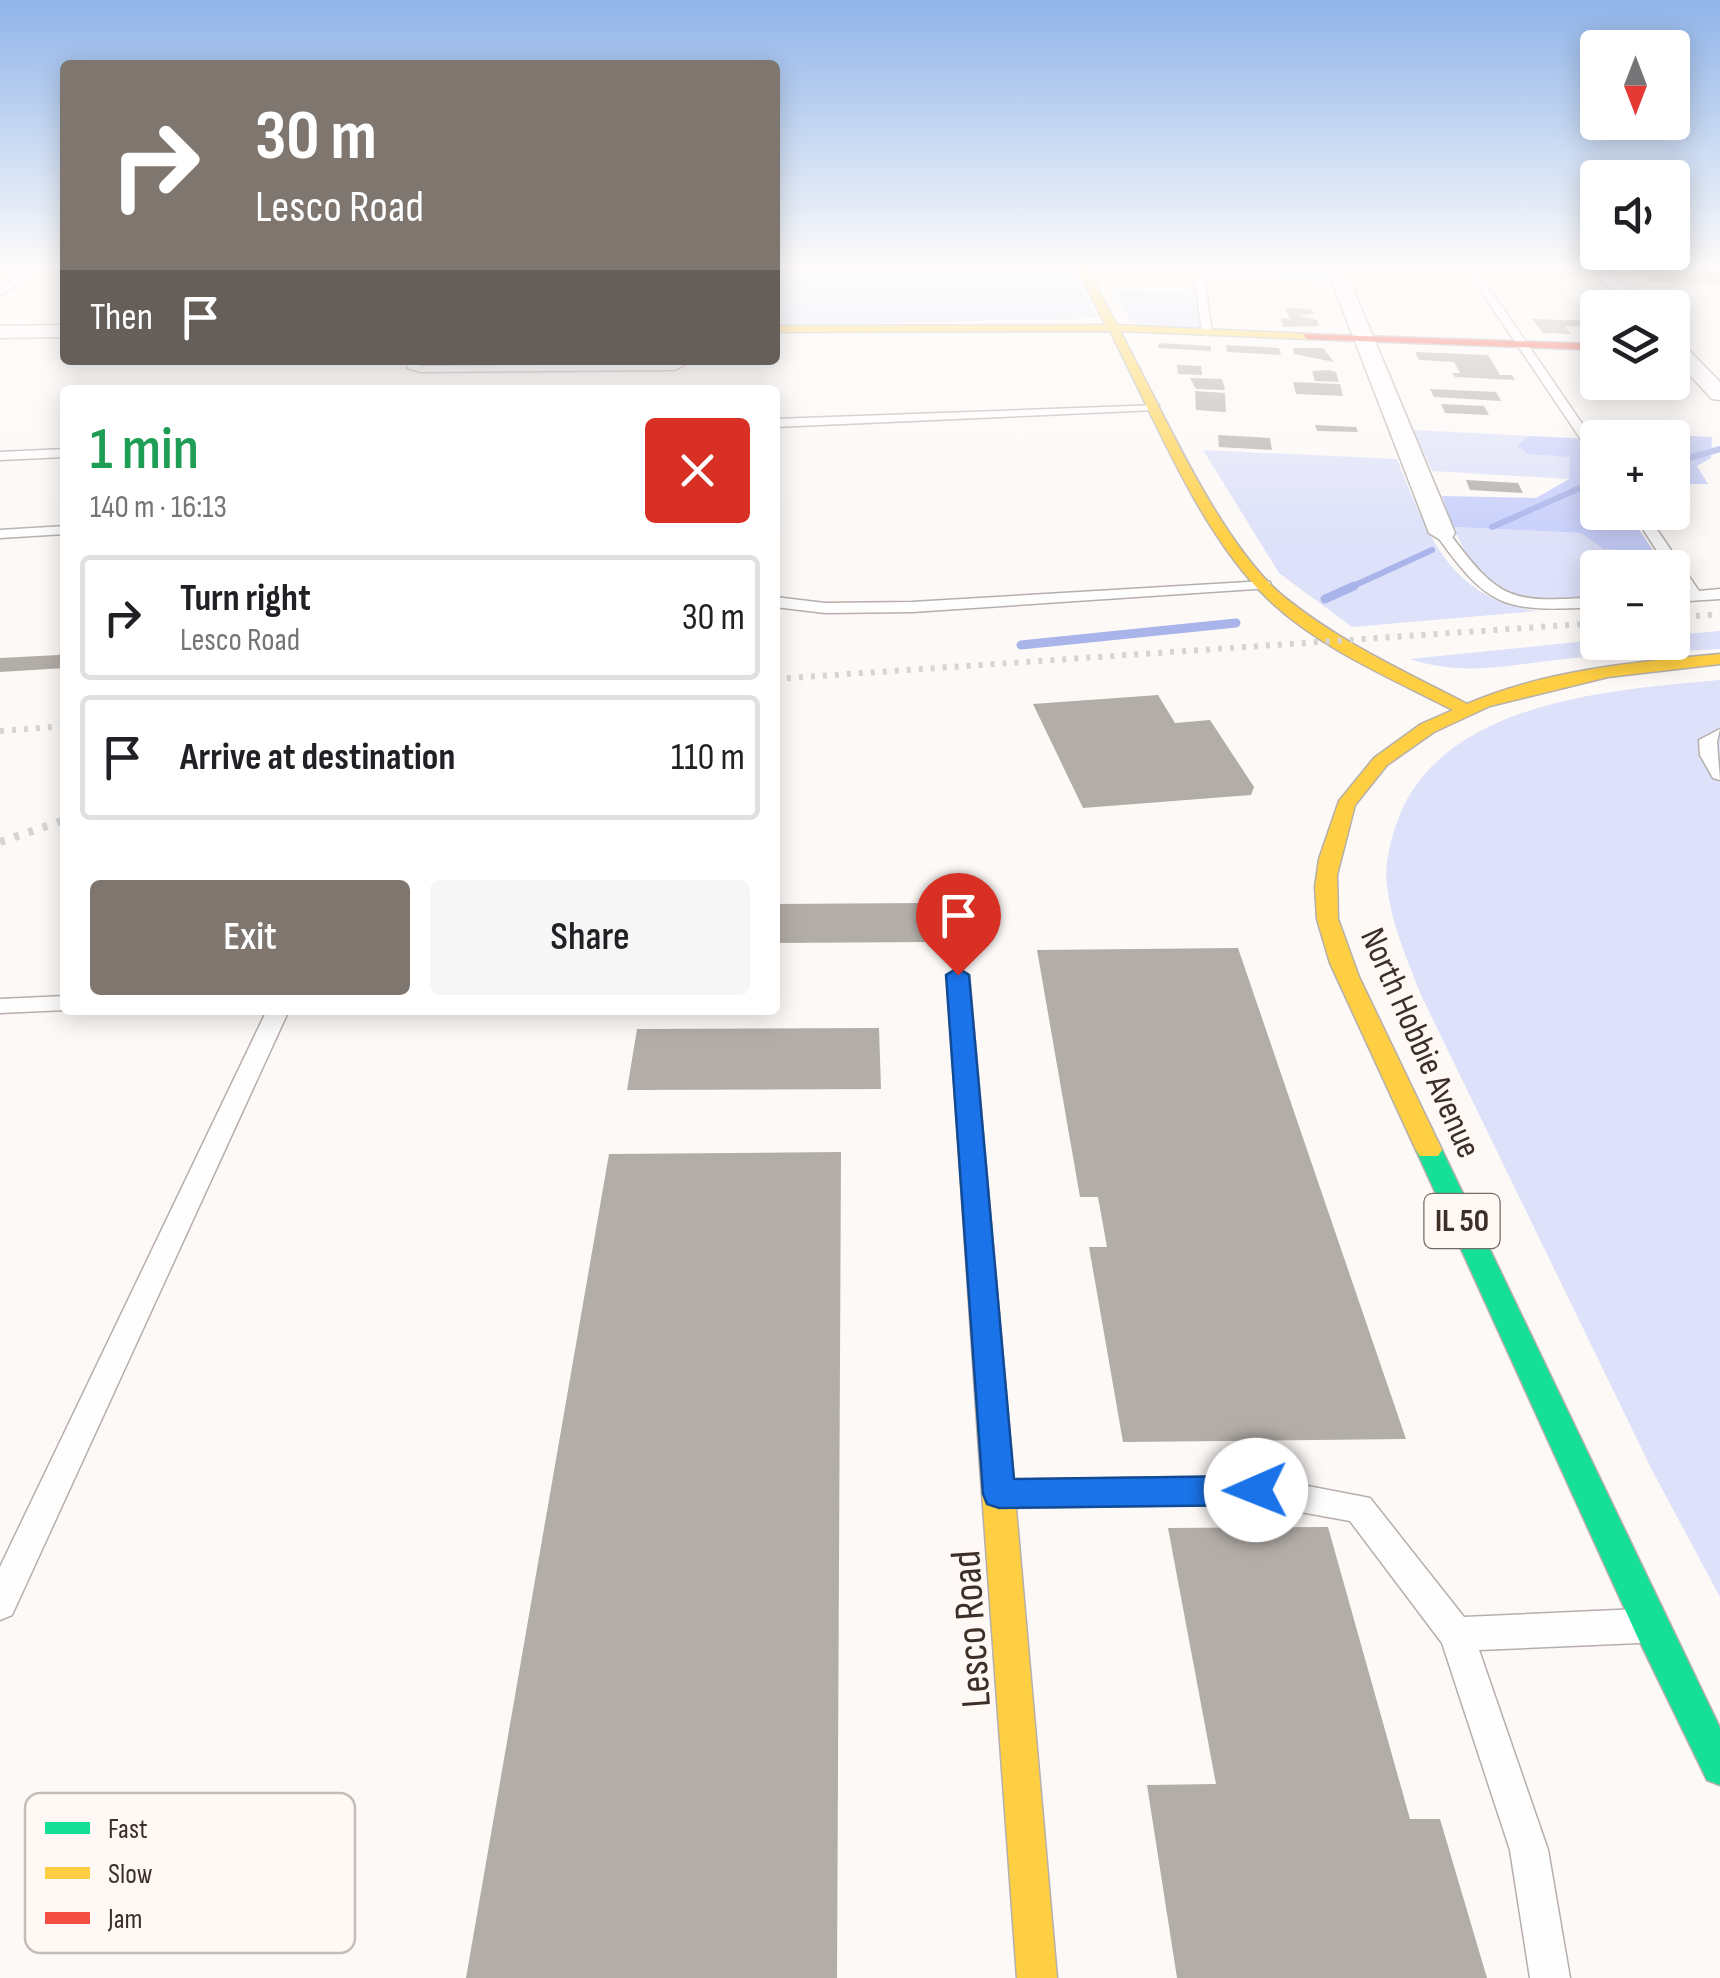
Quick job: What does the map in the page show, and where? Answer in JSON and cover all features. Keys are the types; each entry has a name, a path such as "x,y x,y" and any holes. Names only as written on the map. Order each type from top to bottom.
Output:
{"main road":[{"path":"1131,361 1223,536 1264,585 1335,642 1462,708"},
{"name":"IL 50","path":"1462,708 1553,680 1720,659"},
{"name":"North Hobbie Avenue","path":"1462,708 1416,734 1382,761 1351,796 1332,828 1324,896 1332,937 1650,1626 1720,1767"},
{"name":"Lesco Road","path":"958,975 1036,1978"}],"street":[{"path":"1373,361 1442,533"},
{"path":"1690,363 1720,394"}],"lane":[{"path":"1534,361 1580,429"},
{"path":"412,365 421,369 679,365"},
{"path":"514,368 524,365"},
{"path":"780,423 1155,407"},
{"path":"0,456 60,453"},
{"path":"0,534 60,530"},
{"path":"1650,530 1694,596"},
{"path":"1442,533 1488,592 1508,602 1538,606 1580,603"},
{"path":"780,603 825,608 912,607 1264,585"},
{"path":"1690,596 1720,594"},
{"path":"1720,734 1708,740 1709,755 1720,774"},
{"path":"0,1006 60,1003"},
{"path":"0,1604 276,1015"},
{"path":"999,1494 1256,1490 1359,1508 1456,1634 1529,1850 1550,1978"},
{"path":"1456,1634 1650,1626"}],"shaded area":[{"path":"1413,430 1529,436 1518,446 1571,456 1569,479 1432,471"},
{"path":"1529,436 1580,438 1580,530 1639,530 1653,550 1603,549 1581,533 1453,527 1442,496 1536,498 1569,479 1570,457 1529,454 1517,446"},
{"path":"1690,436 1712,437 1711,458 1697,466 1708,484 1690,484"},
{"path":"1203,450 1397,459 1431,536 1462,577 1507,604 1537,611 1352,627 1279,573"},
{"path":"1453,527 1581,533 1603,549 1620,550 1580,550 1580,599 1548,600 1510,594 1494,585 1466,553"},
{"path":"1720,631 1720,649 1690,651 1690,634"},
{"path":"1580,642 1580,658 1483,668 1447,667 1410,659"},
{"path":"1720,680 1720,1597 1652,1470 1421,995 1396,927 1386,878 1396,825 1417,784 1449,751 1488,727 1580,698"}],"building":[{"path":"1442,361 1492,361 1500,375 1512,375 1515,380 1455,377 1452,373 1460,373 1454,362"},
{"path":"1177,365 1201,366 1202,375 1178,374"},
{"path":"1312,371 1336,372 1339,382 1315,381"},
{"path":"1190,378 1222,379 1225,390 1196,389"},
{"path":"1293,382 1340,384 1343,396 1296,394"},
{"path":"1430,389 1496,392 1501,401 1434,397"},
{"path":"1195,391 1225,393 1226,412 1196,410"},
{"path":"1441,404 1484,406 1489,415 1445,413"},
{"path":"1315,425 1356,427 1358,432 1317,431"},
{"path":"1218,435 1270,438 1272,450 1219,447"},
{"path":"1466,480 1518,483 1523,493 1470,490"},
{"path":"59,655 60,668 0,672 0,658"},
{"path":"1158,695 1175,723 1210,720 1254,787 1251,795 1083,808 1033,704"},
{"path":"925,903 927,942 780,943 780,904"},
{"path":"1238,948 1406,1439 1123,1442 1089,1247 1107,1247 1098,1197 1080,1197 1037,950"},
{"path":"879,1028 881,1089 627,1090 637,1029"},
{"path":"841,1152 837,1978 466,1978 609,1154"},
{"path":"1328,1527 1410,1819 1440,1819 1487,1978 1177,1978 1147,1785 1216,1784 1168,1528"}],"waterway":[{"path":"1690,458 1720,449"},
{"path":"1492,527 1580,488"},
{"path":"1349,588 1432,550"},
{"path":"1325,599 1354,586"},
{"path":"1021,645 1236,623"}],"railway":[{"path":"1690,616 1720,614"},
{"path":"780,679 1580,624"},
{"path":"0,731 60,726"},
{"path":"0,842 60,822"}],"traffic: fast":[{"path":"958,975 995,1451"},
{"path":"1429,1150 1650,1626 1720,1767"}],"traffic: slow":[{"path":"1131,361 1223,536 1275,597 1335,642 1462,708"},
{"path":"1429,1150 1348,977 1328,919 1326,875 1346,805 1380,761 1428,728 1484,703 1608,672 1720,659"},
{"path":"995,1451 1037,1978"}],"route":[{"path":"958,975 999,1494 1256,1490"}]}
